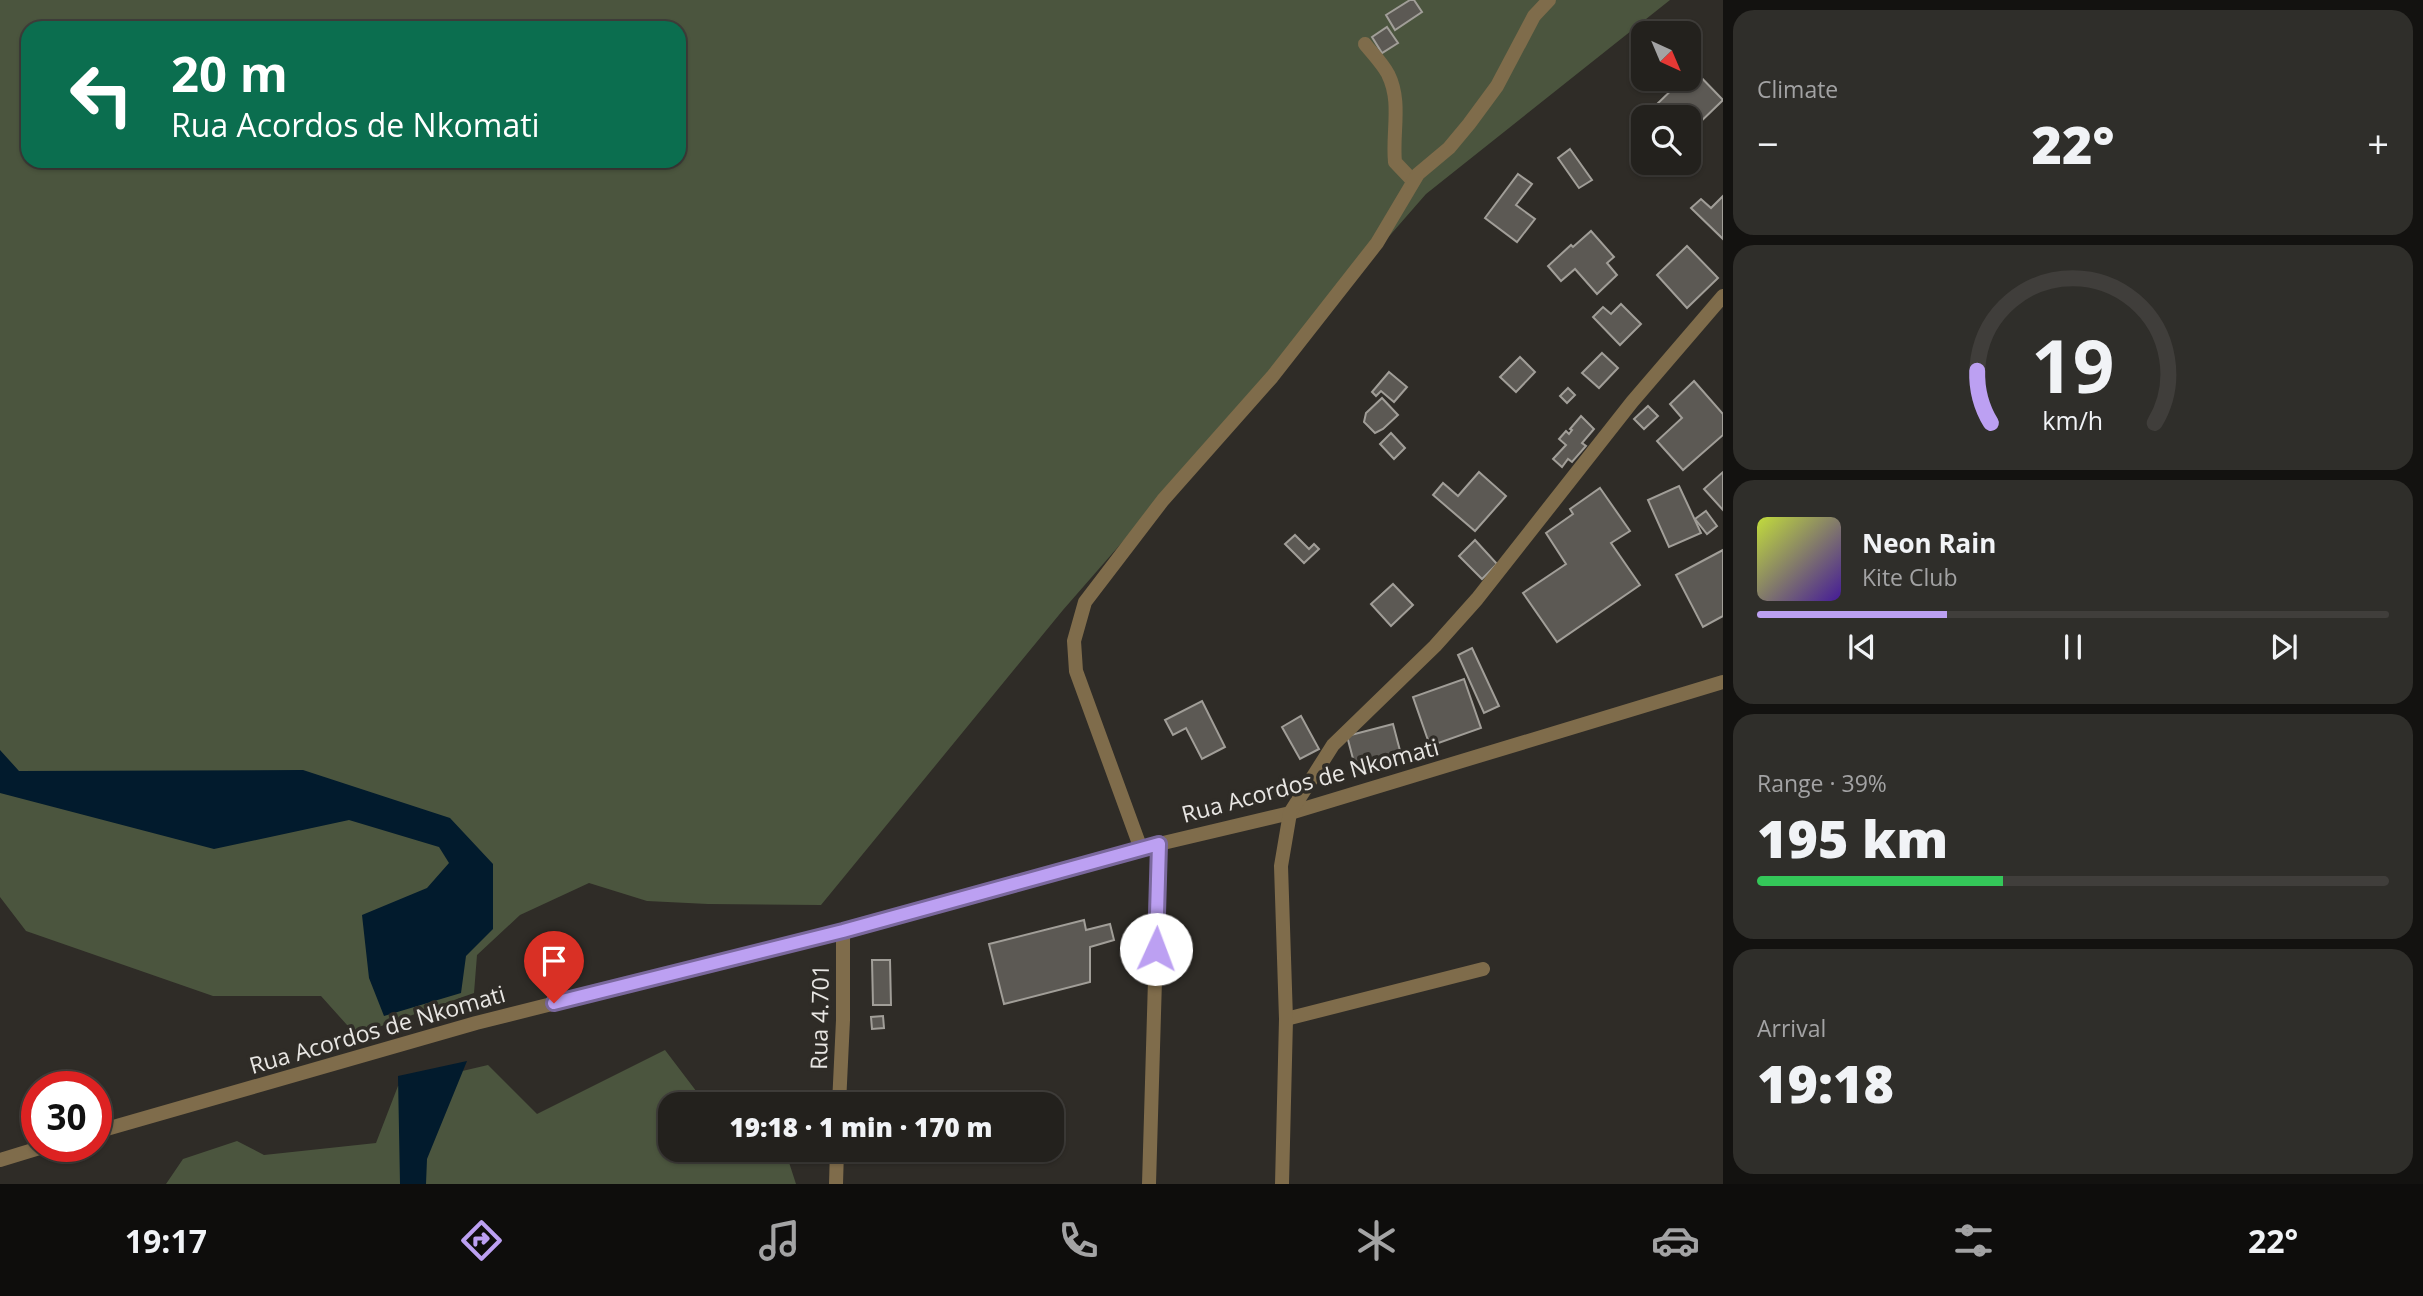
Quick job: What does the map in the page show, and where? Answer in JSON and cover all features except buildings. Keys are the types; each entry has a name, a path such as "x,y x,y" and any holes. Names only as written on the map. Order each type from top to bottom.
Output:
{"street":[{"path":"1141,849 1076,671 1074,641 1085,602 1163,500 1272,377 1377,243 1413,181 1450,148 1469,124 1497,86 1534,16 1549,0"},
{"path":"1365,44 1387,72 1394,89 1397,103 1395,162 1413,181"},
{"path":"1282,1184 1286,1019 1281,866 1290,813 1333,745 1435,646 1477,599 1632,402 1723,296"},
{"name":"Rua Acordos de Nkomati","path":"112,1127 476,1023 843,931 1159,844 1290,813 1723,682"},
{"path":"1149,1184 1159,844"},
{"name":"Rua 4.701","path":"840,1092 843,931"},
{"path":"1286,1019 1483,969"},
{"path":"0,1160 21,1154"},
{"path":"836,1184 837,1162"}],"green space":[{"path":"0,0 1670,0 1644,21 1631,21 1631,31 1426,194 1063,610 821,905 647,901 589,883 520,915 477,955 474,993 356,1035 321,996 213,996 26,931 0,897"},
{"path":"665,1050 697,1092 658,1092 658,1162 789,1162 796,1184 166,1184 183,1159 237,1141 264,1155 376,1143 398,1086 488,1065 537,1114"}],"water":[{"path":"0,750 19,771 303,770 450,818 493,864 493,929 466,956 461,993 384,1016 369,978 362,915 427,888 449,863 439,847 349,820 214,849 0,793"},
{"path":"467,1061 427,1159 426,1184 400,1184 398,1076"}],"route":[{"path":"554,1003 843,931 1159,844 1156,949"}]}
